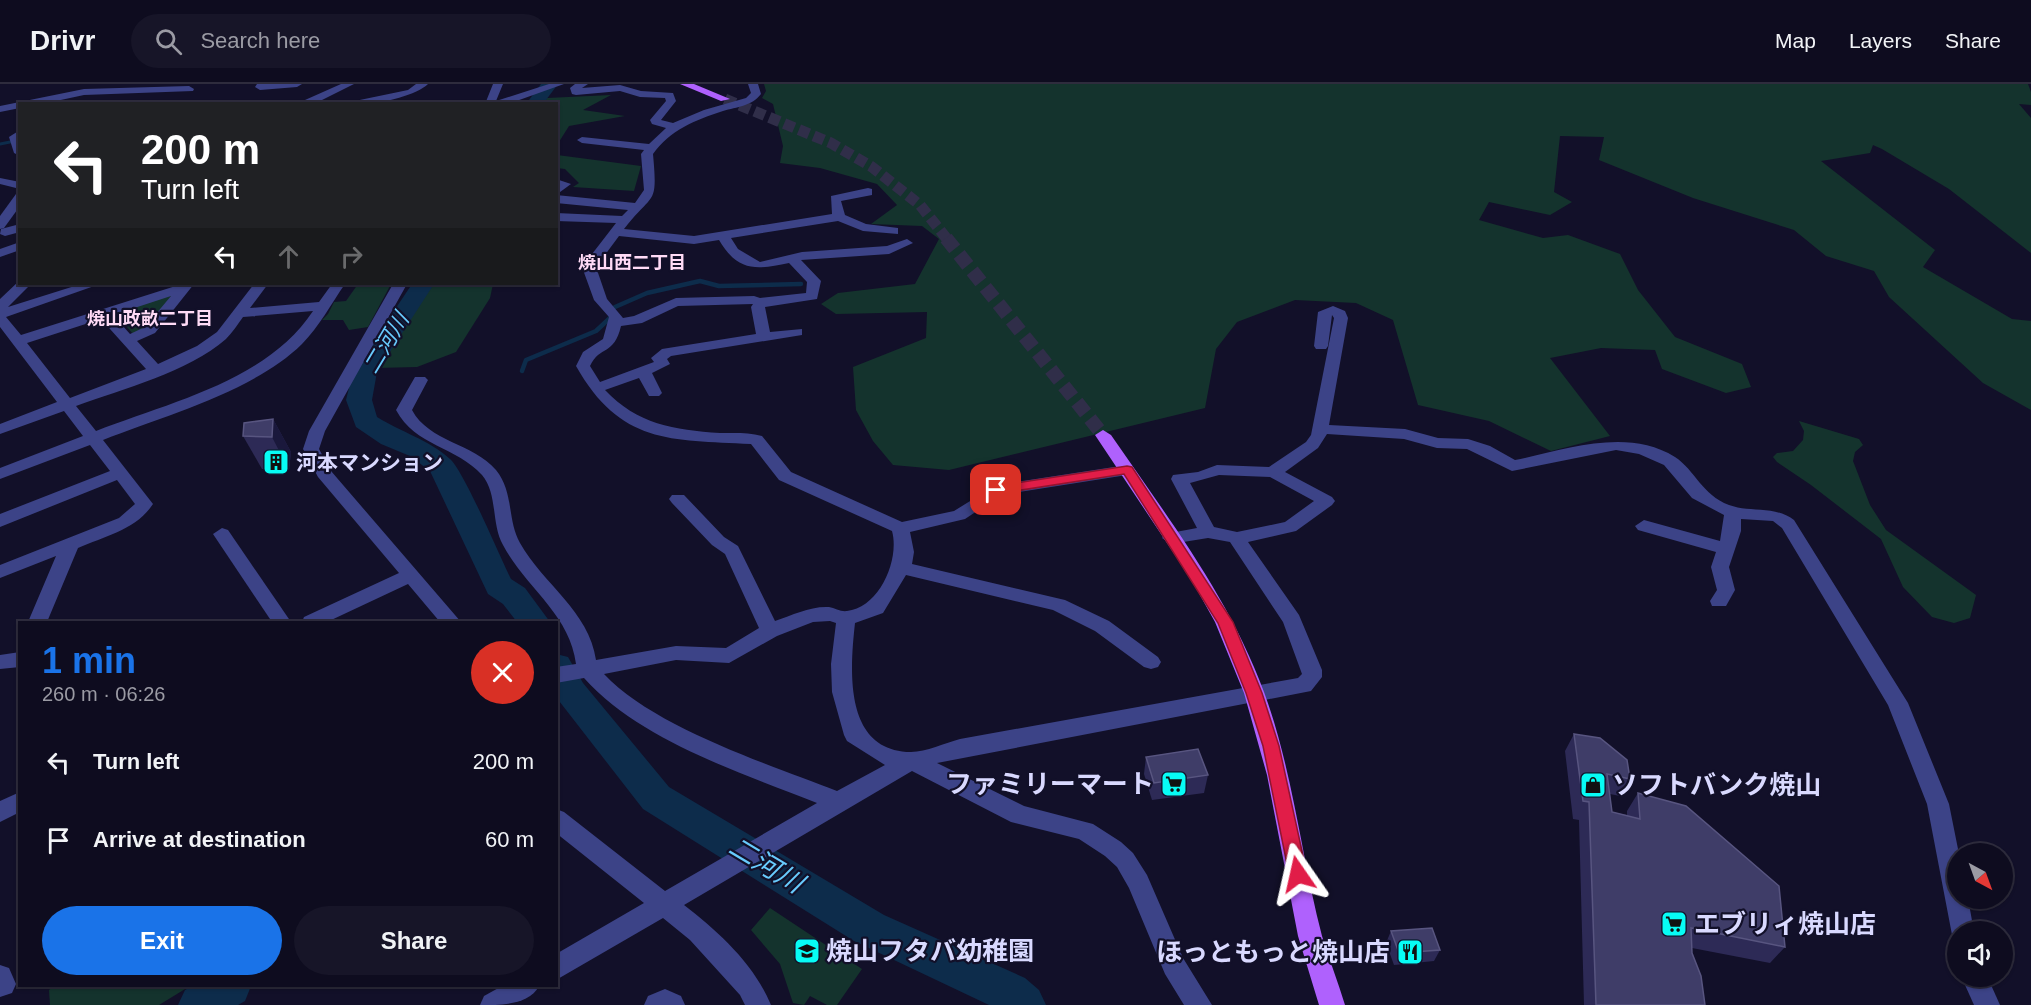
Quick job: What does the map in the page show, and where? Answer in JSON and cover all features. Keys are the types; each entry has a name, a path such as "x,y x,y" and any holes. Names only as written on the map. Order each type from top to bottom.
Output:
{"main road":[{"path":"685,84 724,99"},
{"path":"1103,435 1170,538 1198,576 1225,622 1254,693 1278,775 1310,936 1332,1005"}],"street":[{"path":"50,84 66,99"},
{"path":"263,84 260,87 297,84"},
{"path":"361,102 411,92 423,84"},
{"path":"491,102 498,84"},
{"path":"502,102 559,84"},
{"path":"583,84 575,88 576,92 620,88 640,94 669,95 671,101 655,120 676,127"},
{"path":"753,84 756,94 750,100 701,113 676,127 651,148 647,159 650,190 589,267 601,300 616,317 610,341 588,355 583,366 596,388 620,413 654,431 756,440 785,476 900,528 959,515 996,490 1127,470"},
{"path":"41,102 66,99 84,92 191,86"},
{"path":"175,102 191,86"},
{"path":"348,86 344,90 355,102"},
{"path":"309,102 348,86"},
{"path":"0,109 18,105"},
{"path":"0,130 18,126"},
{"path":"582,140 651,148"},
{"path":"0,181 18,186"},
{"path":"558,182 565,184 558,190"},
{"path":"839,217 835,199 868,192"},
{"path":"558,200 638,207"},
{"path":"3,228 18,201"},
{"path":"558,217 625,220"},
{"path":"615,232 694,240 724,237 768,226 839,217 863,227 894,231"},
{"path":"724,237 733,252 758,266 793,260 802,256 889,250 907,243"},
{"path":"0,254 18,247"},
{"path":"764,338 758,307 762,302 812,296 814,281 793,260"},
{"path":"0,307 23,285"},
{"path":"0,572 125,522 138,513 144,504 0,316 90,285"},
{"path":"18,341 188,285"},
{"path":"128,340 150,330 188,285"},
{"path":"0,429 156,371 202,349 222,335 260,285"},
{"path":"0,474 250,374 281,354 306,332 337,285"},
{"path":"399,285 317,431 311,449 324,473 450,621"},
{"path":"614,323 637,320 676,302 754,300"},
{"path":"239,313 322,306"},
{"path":"1273,472 1312,446 1320,429 1341,318 1340,314 1333,310 1325,312 1321,346"},
{"path":"103,313 156,371"},
{"path":"596,388 644,371 667,369 658,358 667,352 797,332"},
{"path":"644,371 654,393"},
{"path":"420,380 404,410 406,417 418,428 481,465 497,483 504,508 505,529 511,544 569,621 587,654 582,669"},
{"path":"1320,429 1405,434 1437,443 1468,444 1484,449 1512,466 1616,445 1643,450 1670,461 1698,494 1723,509 1777,516 1788,524 1899,703 1938,804 1960,921"},
{"path":"1170,538 1209,532 1237,538 1290,527 1326,501 1273,472 1217,470 1201,477 1179,479 1209,532"},
{"path":"0,521 120,473"},
{"path":"678,500 718,541 732,550 770,631"},
{"path":"1719,601 1726,590 1720,567 1732,531 1733,512"},
{"path":"1644,526 1726,549"},
{"path":"558,675 676,653 729,656 770,631 812,615 831,614 846,619 876,608 885,590 903,568 906,543 900,528"},
{"path":"222,534 281,621"},
{"path":"558,967 830,806 912,761 960,747 1304,685 1312,677 1312,670 1292,620 1242,550 1237,538"},
{"path":"38,621 71,543"},
{"path":"903,568 1058,605 1102,626 1151,662"},
{"path":"313,621 411,576"},
{"path":"846,619 841,664 842,692 855,735 885,756 912,761 1019,815 1084,831 1125,860 1139,883 1174,966 1199,1005"},
{"path":"0,662 18,659"},
{"path":"582,669 630,708 718,754 830,806"},
{"path":"0,812 18,802"},
{"path":"558,821 699,932 749,986 758,1005"},
{"path":"0,977 3,984 0,985"},
{"path":"493,1005 524,987"},
{"path":"1979,987 1987,1005"},
{"path":"657,1005 665,1002 672,1005"}],"green space":[{"path":"764,84 2028,84 2031,92 2031,105 2019,104 2031,118 2031,253 1949,189 1873,145 1870,153 1821,161 1935,250 1923,267 2012,319 2031,321 2031,410 1983,383 1889,297 1874,271 1826,256 1794,230 1693,198 1599,160 1604,137 1560,136 1554,192 1572,202 1550,215 1489,202 1479,220 1543,238 1568,235 1620,254 1638,290 1675,337 1742,364 1751,387 1726,393 1662,369 1655,350 1601,348 1550,358 1610,436 1551,451 1489,421 1418,405 1393,320 1356,303 1295,300 1237,322 1216,349 1205,408 949,470 893,465 873,441 856,410 853,367 926,338 927,312 836,314 821,304 838,293 915,284 939,239 922,226 871,224 897,205 877,184 820,168 780,163 783,146 773,104 762,98 766,91"},
{"path":"611,95 583,110 625,116 569,126 558,143 558,102 542,102 547,98"},
{"path":"558,155 641,166 634,191 573,187 579,183 565,169 558,168"},
{"path":"357,285 390,285 368,327 349,330 343,320 322,320 334,302 346,301"},
{"path":"429,285 493,285 490,298 456,352 417,367 376,368"},
{"path":"175,291 146,329 133,334 114,312"},
{"path":"1799,421 1859,439 1863,445 1855,452 1853,461 1870,505 1886,530 1976,595 1970,618 1954,623 1932,617 1903,587 1881,539 1777,462 1773,457 1777,453 1793,451 1803,440 1804,431"},
{"name":"焼山フタバ幼稚園","path":"770,908 862,969 837,1005 827,1005 810,996 804,1005 793,1003 780,964 751,930"},
{"path":"53,987 188,987 159,1005 50,1005 49,990"}],"building":[{"path":"273,419 272,437 243,436 244,423"},
{"name":"エブリィ焼山店","path":"1574,734 1600,738 1627,760 1630,779 1607,774 1612,812 1640,819 1638,793 1686,806 1779,886 1785,947 1691,928 1692,953 1701,976 1705,1005 1596,1005 1589,802 1583,801"},
{"path":"1198,749 1208,775 1154,783 1146,757"},
{"path":"1432,928 1440,950 1399,953 1391,931"}],"waterway":[{"name":"二河川","path":"536,102 550,84"},
{"path":"0,144 15,141"},
{"path":"615,307 647,293 700,281 719,286 801,284"},
{"name":"二河川","path":"422,285 365,372 359,400 365,421 391,438 420,450 442,466 499,586 514,596 533,621"},
{"path":"522,371 526,360 596,331 611,317"},
{"name":"二河川","path":"558,669 571,692 656,798 869,928 1010,993 1024,1005"},
{"path":"200,1005 228,987"}],"tunnel":[{"path":"725,99 831,143 872,167 920,205 947,239"},
{"path":"946,238 1103,435"}],"place":[{"name":"河本マンション","path":"276,462"},
{"name":"ファミリーマート","path":"1174,784"},
{"name":"ソフトバンク焼山","path":"1593,785"},
{"name":"エブリィ焼山店","path":"1674,924"},
{"name":"焼山フタバ幼稚園","path":"807,951"},
{"name":"ほっともっと焼山店","path":"1410,952"}],"district":[{"name":"焼山西二丁目","path":"632,263"},
{"name":"焼山政畝二丁目","path":"150,319"}],"route":[{"path":"996,490 1127,470 1198,576 1225,622 1241,666 1254,693 1271,746 1298,874"}]}
